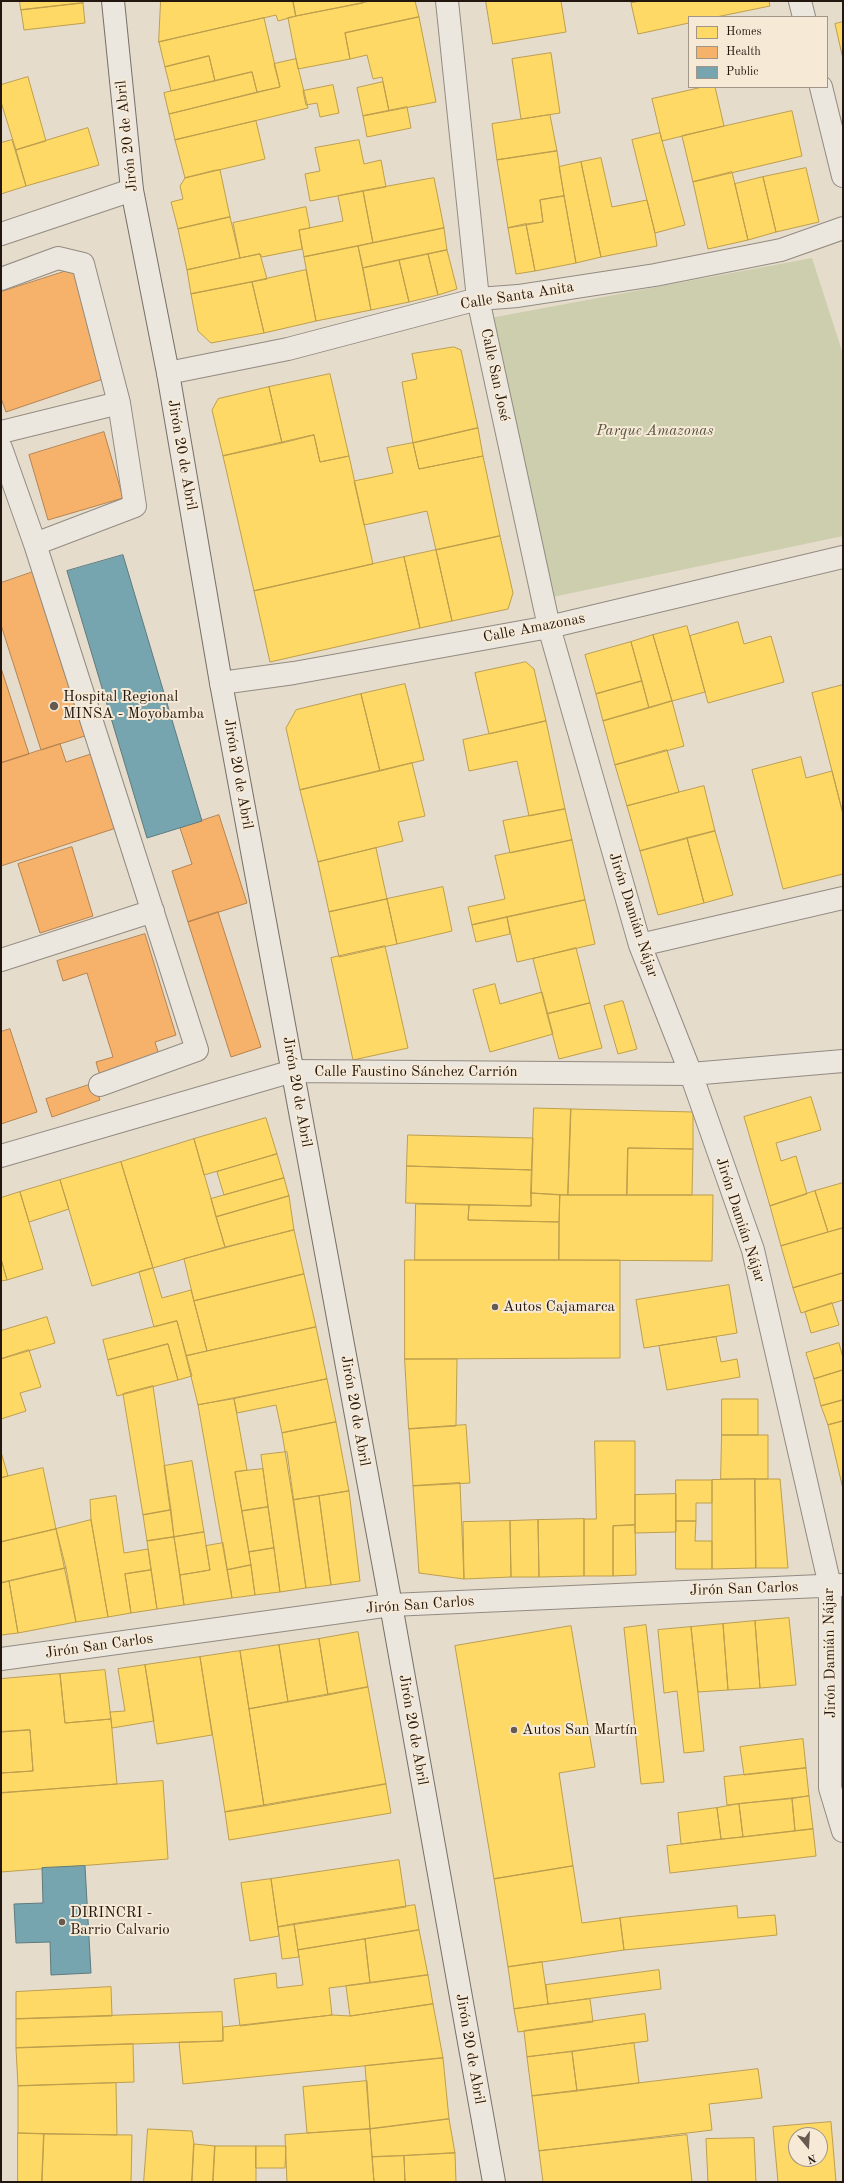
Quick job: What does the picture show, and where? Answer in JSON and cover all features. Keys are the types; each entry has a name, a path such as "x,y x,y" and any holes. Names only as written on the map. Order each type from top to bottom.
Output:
{"street":[{"name":"Jirón 20 de Abril","path":"113,1 132,190 168,373 221,683 391,1605 494,2182"},
{"name":"Calle San José","path":"447,1 478,299 549,626"},
{"path":"800,1 804,16"},
{"path":"821,88 837,125 843,176"},
{"path":"1,234 132,190"},
{"name":"Calle Santa Anita","path":"168,373 288,349 478,299 518,296 655,275 781,250 843,228"},
{"path":"1,279 58,258 82,264 119,403 135,506 35,544"},
{"path":"1,432 119,403"},
{"path":"1,448 35,544 197,1050 100,1085"},
{"name":"Calle Amazonas","path":"221,683 294,673 549,626 843,557"},
{"name":"Jirón Damián Nájar","path":"549,626 640,945 692,1074 753,1250 837,1585 830,1788 843,1831"},
{"path":"640,945 843,898"},
{"path":"1,960 153,911"},
{"name":"Calle Faustino Sánchez Carrión","path":"1,1156 293,1071 692,1074 843,1062"},
{"name":"Jirón San Carlos","path":"1,1659 391,1605 837,1585"}],"green space":[{"name":"Parque Amazonas","path":"812,258 843,354 843,536 548,598 485,319"}],"building: Homes":[{"path":"20,1 83,1 83,3 21,10"},
{"path":"161,1 293,1 296,16 278,21 276,15 159,42"},
{"path":"293,1 362,1 363,3 296,16"},
{"path":"371,1 415,1 419,17 345,33 350,59 298,69 288,18"},
{"path":"486,1 561,1 566,32 493,44"},
{"path":"642,1 769,1 770,6 721,16 688,16 688,23 638,34 631,3"},
{"path":"83,3 85,23 24,30 21,10"},
{"path":"419,17 436,102 389,111 382,77 373,79 367,55 350,59 345,33"},
{"path":"264,18 280,87 257,92 252,72 215,81 209,56 165,67 159,42"},
{"path":"843,22 843,59 835,24"},
{"path":"551,53 560,113 521,119 512,59"},
{"path":"209,56 215,81 171,91 165,67"},
{"path":"296,59 308,108 175,140 169,114 280,87 274,64"},
{"path":"252,72 257,92 169,114 164,93"},
{"path":"28,77 46,141 16,150 1,102 1,85"},
{"path":"383,82 389,111 363,116 357,88"},
{"path":"333,85 339,113 320,117 317,103 306,105 303,91"},
{"path":"699,88 715,88 724,126 662,141 652,99"},
{"path":"407,107 411,128 367,137 363,116"},
{"path":"792,111 802,156 693,182 682,136"},
{"path":"550,115 557,151 497,160 492,124"},
{"path":"256,121 265,159 185,178 175,140"},
{"path":"88,128 99,165 26,186 16,150"},
{"path":"660,133 685,225 655,233 632,140"},
{"path":"12,140 26,186 1,194 1,143"},
{"path":"359,140 364,164 381,160 386,187 310,201 305,174 320,171 315,148"},
{"path":"557,151 564,196 540,200 543,222 508,228 497,160"},
{"path":"601,158 612,207 647,200 657,246 601,257 581,162"},
{"path":"581,162 601,257 576,263 559,167"},
{"path":"806,168 819,222 776,232 763,177"},
{"path":"220,170 230,217 178,229 171,202 183,199 180,186 185,178"},
{"path":"732,172 748,240 708,249 693,182"},
{"path":"763,177 776,232 748,240 735,184"},
{"path":"434,178 444,228 373,243 363,191"},
{"path":"363,191 373,243 304,257 299,230 343,221 338,196"},
{"path":"564,196 576,263 535,271 526,224 543,222 540,200"},
{"path":"306,207 310,228 299,230 302,249 262,257 260,254 240,258 233,223"},
{"path":"230,217 240,258 187,270 178,229"},
{"path":"526,224 535,271 516,274 508,228"},
{"path":"444,228 447,250 363,268 358,246"},
{"path":"358,246 371,310 316,321 304,257"},
{"path":"447,250 457,289 438,295 428,254"},
{"path":"260,254 267,279 191,294 187,270"},
{"path":"428,254 438,295 409,302 399,260"},
{"path":"399,260 409,302 371,310 363,268"},
{"path":"306,270 316,321 264,333 252,282"},
{"path":"252,282 264,333 211,343 198,331 191,294"},
{"path":"454,347 461,350 478,428 413,443 402,382 417,379 412,354"},
{"path":"330,374 349,456 320,462 314,435 282,443 269,387"},
{"path":"269,387 282,443 223,456 212,410 218,399"},
{"path":"478,428 483,456 419,469 413,443"},
{"path":"314,435 320,462 349,456 373,564 254,591 223,456"},
{"path":"413,443 419,469 483,456 500,536 436,550 427,511 364,525 354,481 393,473 387,448"},
{"path":"500,536 513,593 508,609 452,621 436,550"},
{"path":"436,550 452,621 420,628 404,557"},
{"path":"404,557 420,628 270,662 254,591"},
{"path":"738,622 744,644 771,636 784,682 708,703 690,636"},
{"path":"687,626 705,692 672,701 653,635"},
{"path":"653,635 672,701 649,708 631,642"},
{"path":"631,642 642,681 596,694 585,655"},
{"path":"526,662 534,669 546,721 489,734 475,673"},
{"path":"642,681 649,708 603,721 596,694"},
{"path":"405,684 424,760 380,771 361,694"},
{"path":"843,685 843,814 812,693"},
{"path":"361,694 380,771 300,790 286,728 296,710"},
{"path":"672,701 684,746 615,765 603,721"},
{"path":"546,721 565,809 529,816 517,761 469,771 463,740"},
{"path":"667,750 679,792 627,806 615,765"},
{"path":"801,757 806,778 832,771 843,814 843,874 783,889 752,770"},
{"path":"412,763 425,816 398,822 403,841 318,862 300,790"},
{"path":"704,786 715,831 640,851 627,806"},
{"path":"565,809 572,840 510,853 503,821"},
{"path":"715,831 733,895 704,903 687,838"},
{"path":"687,838 704,903 658,915 640,851"},
{"path":"572,840 585,900 472,925 468,907 505,899 495,856"},
{"path":"376,848 387,899 329,912 318,862"},
{"path":"443,887 452,931 397,944 387,899"},
{"path":"387,899 397,944 339,957 329,912"},
{"path":"585,900 595,944 517,962 507,917"},
{"path":"507,917 510,934 476,942 472,925"},
{"path":"385,946 408,1048 353,1060 331,958"},
{"path":"576,948 590,1003 547,1014 533,959"},
{"path":"495,984 500,1004 542,992 553,1034 490,1052 473,990"},
{"path":"623,1001 637,1049 618,1054 604,1006"},
{"path":"590,1003 602,1048 559,1059 547,1014"},
{"path":"811,1097 821,1130 776,1143 781,1161 796,1156 807,1194 770,1206 744,1117"},
{"path":"534,1108 571,1109 568,1195 531,1193"},
{"path":"571,1109 693,1112 693,1149 628,1148 627,1195 568,1195"},
{"path":"266,1118 277,1154 204,1175 194,1139"},
{"path":"408,1135 533,1138 532,1170 407,1166"},
{"path":"194,1139 225,1247 153,1268 121,1162"},
{"path":"628,1148 693,1149 692,1195 627,1195"},
{"path":"277,1154 284,1178 224,1195 217,1172"},
{"path":"121,1162 153,1268 92,1286 60,1180"},
{"path":"407,1166 532,1170 531,1206 406,1203"},
{"path":"284,1178 289,1196 216,1217 211,1199"},
{"path":"60,1180 69,1209 29,1222 20,1192"},
{"path":"843,1183 843,1228 828,1232 815,1191"},
{"path":"815,1191 828,1232 781,1246 770,1206"},
{"path":"20,1192 43,1269 7,1280 1,1259 1,1198"},
{"path":"531,1193 560,1195 559,1222 468,1220 469,1205 531,1206"},
{"path":"560,1195 713,1195 712,1261 559,1260"},
{"path":"289,1196 294,1230 225,1247 216,1217"},
{"path":"416,1204 469,1205 468,1220 559,1222 559,1260 415,1260"},
{"path":"843,1228 843,1273 793,1288 781,1246"},
{"path":"294,1230 304,1274 194,1301 184,1259"},
{"path":"1,1259 7,1280 1,1281"},
{"path":"405,1260 620,1260 620,1358 405,1359"},
{"path":"153,1268 162,1298 191,1290 207,1351 186,1356 177,1321 154,1327 139,1272"},
{"path":"843,1273 843,1300 801,1313 793,1288"},
{"path":"304,1274 316,1327 207,1351 194,1301"},
{"path":"729,1285 737,1333 644,1348 636,1300"},
{"path":"832,1303 839,1325 811,1333 805,1312"},
{"path":"47,1317 55,1343 1,1359 1,1331"},
{"path":"177,1321 192,1376 178,1380 168,1344 108,1360 103,1340"},
{"path":"316,1327 327,1379 198,1405 186,1356"},
{"path":"716,1337 721,1362 737,1359 740,1377 667,1390 659,1346"},
{"path":"839,1343 843,1358 843,1370 814,1379 806,1353"},
{"path":"168,1344 178,1380 117,1396 108,1360"},
{"path":"29,1350 41,1387 20,1393 26,1411 1,1419 1,1359"},
{"path":"405,1359 457,1359 456,1426 409,1429"},
{"path":"843,1370 843,1400 821,1406 814,1379"},
{"path":"327,1379 336,1422 282,1433 276,1405 237,1413 234,1399"},
{"path":"153,1386 171,1510 143,1515 123,1394"},
{"path":"234,1399 247,1470 235,1472 251,1565 227,1570 198,1405"},
{"path":"722,1399 758,1399 758,1435 722,1435"},
{"path":"843,1400 843,1421 828,1425 821,1406"},
{"path":"843,1421 843,1489 828,1425"},
{"path":"336,1422 349,1491 293,1500 282,1433"},
{"path":"466,1425 470,1483 413,1486 409,1429"},
{"path":"722,1435 768,1435 768,1479 721,1479"},
{"path":"595,1441 635,1441 635,1525 613,1526 613,1576 584,1576 584,1519 596,1519"},
{"path":"1,1452 8,1476 1,1478"},
{"path":"287,1452 306,1588 280,1592 261,1455"},
{"path":"192,1461 204,1532 174,1537 164,1466"},
{"path":"43,1468 56,1529 1,1542 1,1478"},
{"path":"263,1469 268,1507 242,1511 235,1472"},
{"path":"755,1479 756,1568 712,1569 712,1480"},
{"path":"755,1479 780,1479 788,1568 756,1568"},
{"path":"676,1480 712,1480 712,1503 696,1503 696,1521 676,1521"},
{"path":"460,1483 464,1579 419,1573 413,1486"},
{"path":"349,1491 360,1581 331,1585 319,1496"},
{"path":"676,1494 676,1532 635,1533 635,1495"},
{"path":"116,1496 124,1553 148,1549 151,1570 125,1574 131,1613 108,1617 91,1520 90,1500"},
{"path":"319,1496 331,1585 306,1588 293,1500"},
{"path":"268,1507 274,1548 249,1552 242,1511"},
{"path":"171,1510 174,1537 147,1541 143,1515"},
{"path":"584,1519 584,1576 539,1577 538,1520"},
{"path":"91,1520 108,1617 76,1622 56,1529"},
{"path":"538,1520 539,1577 511,1577 510,1521"},
{"path":"510,1521 511,1577 464,1579 463,1522"},
{"path":"676,1521 696,1521 695,1541 712,1541 712,1569 676,1569"},
{"path":"635,1525 636,1575 613,1576 613,1526"},
{"path":"56,1529 66,1568 1,1583 1,1542"},
{"path":"204,1532 210,1570 180,1575 174,1537"},
{"path":"174,1537 184,1605 157,1609 147,1541"},
{"path":"223,1543 232,1598 184,1605 180,1575 210,1570 206,1546"},
{"path":"274,1548 280,1592 255,1595 249,1552"},
{"path":"251,1565 255,1595 232,1598 227,1570"},
{"path":"66,1568 76,1622 18,1633 9,1581"},
{"path":"151,1570 157,1609 131,1613 125,1574"},
{"path":"9,1581 18,1633 1,1635 1,1583"},
{"path":"789,1618 796,1685 760,1688 755,1621"},
{"path":"755,1621 760,1688 728,1690 723,1624"},
{"path":"723,1624 728,1690 698,1692 691,1627"},
{"path":"646,1625 664,1782 641,1784 624,1628"},
{"path":"571,1626 595,1767 559,1773 573,1866 494,1879 455,1646"},
{"path":"691,1627 704,1751 684,1753 677,1691 664,1693 658,1630"},
{"path":"358,1632 368,1687 328,1695 319,1639"},
{"path":"319,1639 328,1695 288,1702 279,1645"},
{"path":"279,1645 288,1702 249,1709 240,1651"},
{"path":"240,1651 264,1806 225,1812 200,1657"},
{"path":"200,1657 212,1735 157,1744 145,1665"},
{"path":"145,1665 154,1721 112,1728 110,1712 125,1711 118,1669"},
{"path":"105,1670 111,1719 65,1723 60,1674"},
{"path":"60,1674 65,1723 111,1719 117,1784 1,1793 1,1773 33,1771 30,1730 1,1732 1,1679"},
{"path":"368,1687 386,1784 264,1806 249,1709"},
{"path":"30,1730 33,1771 1,1773 1,1732"},
{"path":"803,1739 806,1768 744,1775 740,1747"},
{"path":"806,1768 809,1796 727,1805 724,1777"},
{"path":"163,1781 168,1859 1,1872 1,1793"},
{"path":"386,1784 391,1813 229,1840 225,1812"},
{"path":"809,1796 813,1829 795,1831 792,1799"},
{"path":"792,1799 795,1831 743,1837 739,1804"},
{"path":"739,1804 743,1837 721,1839 717,1808"},
{"path":"717,1808 721,1839 681,1844 678,1813"},
{"path":"813,1829 816,1856 670,1873 667,1846"},
{"path":"399,1860 406,1907 278,1927 271,1879"},
{"path":"573,1866 582,1923 620,1918 624,1950 508,1967 494,1879"},
{"path":"271,1879 279,1936 250,1941 241,1883"},
{"path":"415,1905 419,1930 298,1950 294,1924"},
{"path":"737,1906 738,1918 775,1915 777,1935 624,1950 620,1918"},
{"path":"294,1924 299,1957 282,1959 278,1927"},
{"path":"419,1930 428,1975 370,1983 365,1939"},
{"path":"365,1939 370,1983 329,1988 332,2015 240,2026 234,1979 276,1973 277,1988 303,1985 298,1950"},
{"path":"542,1962 548,2004 514,2009 508,1967"},
{"path":"659,1970 661,1989 548,2004 546,1985"},
{"path":"428,1975 433,2004 350,2016 346,1986"},
{"path":"111,1987 112,2016 16,2019 16,1992"},
{"path":"590,1999 593,2022 518,2032 514,2009"},
{"path":"433,2004 443,2058 183,2084 179,2042 223,2041 223,2027 332,2015 350,2016"},
{"path":"222,2012 223,2041 16,2048 16,2019"},
{"path":"645,2014 648,2041 527,2057 524,2031"},
{"path":"634,2043 639,2083 577,2091 572,2052"},
{"path":"133,2044 134,2082 18,2086 16,2048"},
{"path":"572,2052 577,2091 532,2096 527,2057"},
{"path":"443,2058 449,2119 370,2129 365,2066"},
{"path":"758,2069 762,2098 709,2104 712,2130 539,2151 532,2096"},
{"path":"367,2081 370,2129 307,2133 303,2087"},
{"path":"116,2083 117,2135 18,2133 18,2086"},
{"path":"449,2119 455,2153 372,2157 370,2129"},
{"path":"831,2122 836,2182 778,2182 773,2127"},
{"path":"148,2129 192,2131 194,2144 192,2182 144,2182"},
{"path":"370,2129 374,2182 287,2182 285,2135"},
{"path":"18,2133 44,2134 42,2182 18,2182"},
{"path":"44,2134 132,2135 131,2182 42,2182"},
{"path":"687,2135 692,2182 543,2182 539,2151"},
{"path":"754,2138 756,2182 708,2182 706,2139"},
{"path":"194,2144 215,2146 213,2182 192,2182"},
{"path":"215,2146 256,2146 256,2182 213,2182"},
{"path":"256,2146 286,2146 285,2168 256,2168"},
{"path":"455,2153 456,2182 405,2182 404,2156"},
{"path":"404,2156 405,2182 374,2182 372,2157"}],"building: Health":[{"path":"73,269 109,377 6,412 1,398 1,292"},
{"path":"104,432 123,498 48,520 29,455"},
{"path":"36,571 88,735 41,750 1,625 1,583"},
{"path":"1,668 29,754 1,763"},
{"path":"60,744 66,762 91,754 116,828 1,866 1,763"},
{"path":"219,815 247,903 188,922 172,871 192,864 180,828"},
{"path":"72,847 93,916 40,933 18,864"},
{"path":"218,912 261,1047 231,1057 188,922"},
{"path":"145,934 176,1035 155,1042 160,1058 100,1076 96,1062 113,1057 87,973 63,981 57,961"},
{"path":"10,1029 37,1112 1,1124 1,1032"},
{"path":"95,1083 100,1100 52,1117 46,1099"}],"building: Public":[{"path":"123,555 202,821 147,838 67,571"},
{"path":"85,1866 91,1973 51,1975 50,1942 16,1943 14,1904 43,1903 42,1868"}],"place":[{"name":"Hospital Regional MINSA - Moyobamba","path":"54,706"},
{"name":"Autos Cajamarca","path":"495,1307"},
{"name":"Autos San Martín","path":"514,1730"},
{"name":"DIRINCRI - Barrio Calvario","path":"62,1922"}]}
